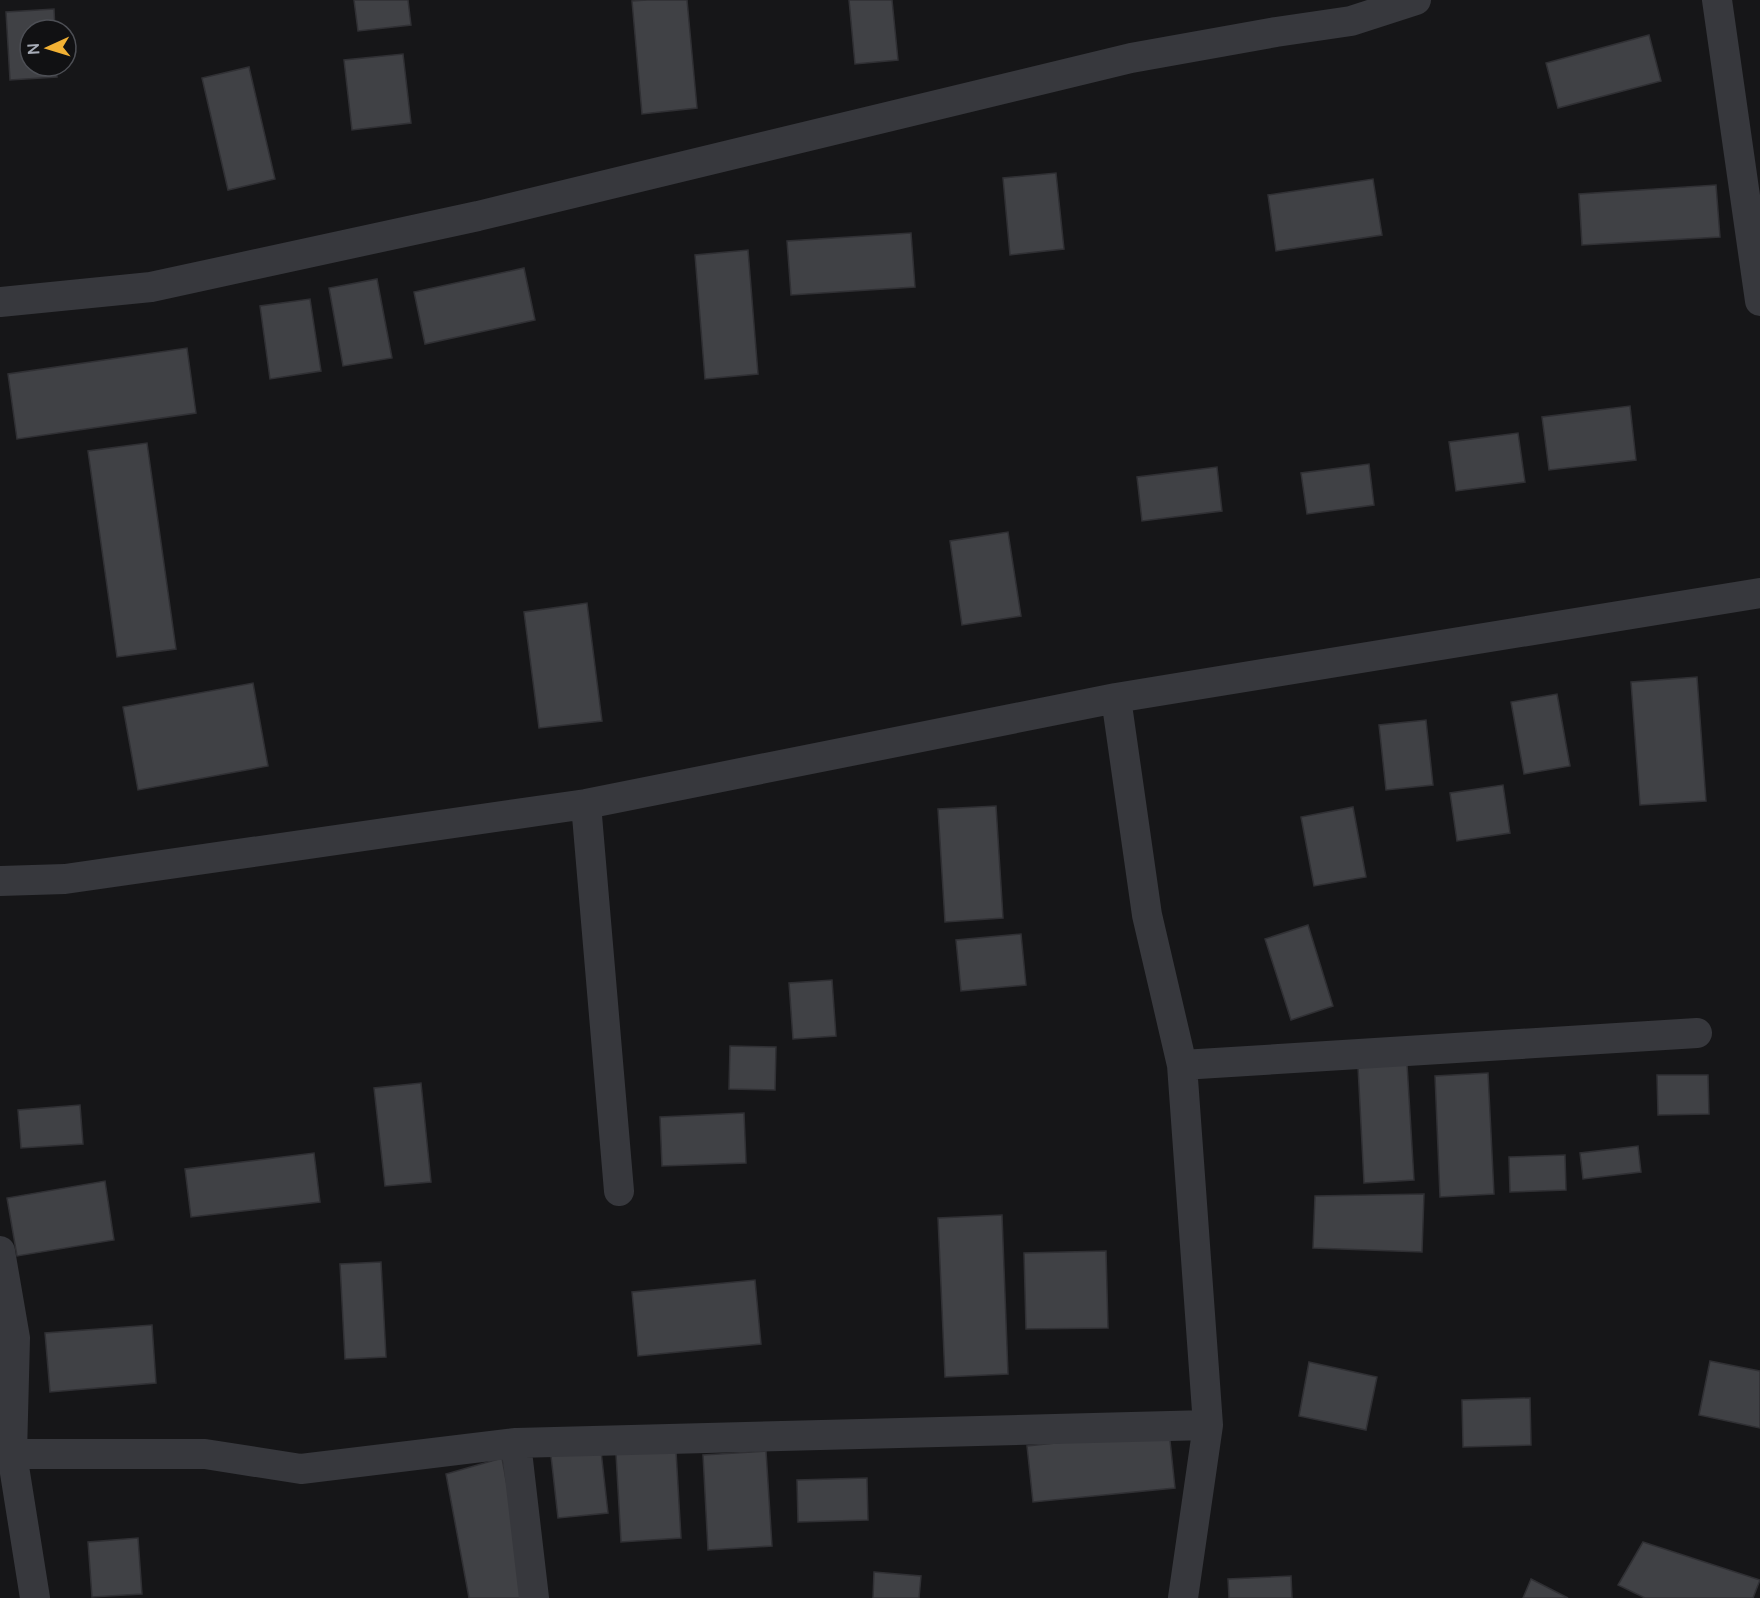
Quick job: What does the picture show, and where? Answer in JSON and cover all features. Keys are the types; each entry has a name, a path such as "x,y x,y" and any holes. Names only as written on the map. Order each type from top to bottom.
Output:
{"street":[{"path":"0,302 151,287 478,216 1131,58 1351,21 1416,0"},
{"path":"1718,0 1760,300"},
{"path":"0,881 65,879 586,804 1116,698 1760,593"},
{"path":"1116,698 1147,915 1182,1065 1208,1425 1183,1598"},
{"path":"586,804 619,1191"},
{"path":"1182,1065 1697,1033"},
{"path":"0,1251 15,1338 12,1454 35,1598"},
{"path":"12,1454 205,1454 301,1469 516,1443 1208,1425"},
{"path":"516,1443 534,1598"}],"building":[{"path":"354,0 408,0 411,25 358,31"},
{"path":"687,0 697,108 642,114 632,1"},
{"path":"849,0 892,0 898,60 855,64"},
{"path":"54,9 54,18 18,18 18,78 41,78 10,80 6,12"},
{"path":"1649,35 1661,81 1558,108 1546,63"},
{"path":"403,54 411,123 352,130 344,60"},
{"path":"249,67 275,179 228,190 202,78"},
{"path":"1056,173 1064,249 1010,255 1003,178"},
{"path":"1373,179 1382,235 1276,251 1268,195"},
{"path":"1716,185 1720,237 1582,245 1579,194"},
{"path":"911,233 915,287 791,295 787,241"},
{"path":"748,250 758,374 705,379 695,255"},
{"path":"524,268 535,320 425,344 414,292"},
{"path":"377,279 392,358 343,366 329,288"},
{"path":"310,299 321,371 270,379 260,306"},
{"path":"187,348 196,413 17,439 8,374"},
{"path":"1630,406 1636,460 1549,470 1542,417"},
{"path":"1518,433 1525,482 1456,491 1449,442"},
{"path":"147,443 176,649 117,657 88,451"},
{"path":"1369,464 1374,505 1307,514 1301,473"},
{"path":"1217,467 1222,511 1142,521 1137,477"},
{"path":"1008,532 1021,616 962,625 950,541"},
{"path":"587,603 602,721 539,728 524,612"},
{"path":"1697,677 1706,801 1640,805 1631,682"},
{"path":"253,683 268,766 138,790 123,707"},
{"path":"1557,694 1570,766 1524,774 1511,702"},
{"path":"1426,720 1433,785 1386,790 1379,725"},
{"path":"1503,785 1510,833 1457,841 1450,793"},
{"path":"996,806 1003,918 945,922 938,809"},
{"path":"1353,807 1366,877 1314,886 1301,817"},
{"path":"1308,925 1333,1006 1291,1020 1265,939"},
{"path":"1021,934 1026,985 961,991 956,940"},
{"path":"832,980 836,1036 793,1039 789,983"},
{"path":"730,1046 776,1047 775,1090 729,1089"},
{"path":"1407,1064 1414,1180 1364,1183 1358,1067"},
{"path":"1488,1073 1494,1194 1440,1197 1435,1076"},
{"path":"1657,1075 1708,1075 1709,1114 1658,1115"},
{"path":"421,1083 431,1182 385,1186 374,1088"},
{"path":"80,1105 83,1144 21,1148 18,1110"},
{"path":"744,1113 746,1163 662,1166 660,1117"},
{"path":"1638,1146 1641,1172 1583,1179 1580,1153"},
{"path":"314,1153 320,1202 191,1217 185,1169"},
{"path":"1565,1155 1566,1190 1510,1192 1509,1157"},
{"path":"105,1181 114,1240 17,1256 7,1198"},
{"path":"1424,1194 1422,1252 1313,1248 1315,1196"},
{"path":"1002,1215 1008,1374 945,1377 938,1218"},
{"path":"1106,1251 1108,1328 1026,1329 1024,1253"},
{"path":"381,1262 386,1357 345,1359 340,1264"},
{"path":"755,1280 761,1344 638,1356 632,1292"},
{"path":"152,1325 156,1383 50,1392 45,1333"},
{"path":"1710,1361 1760,1371 1760,1428 1699,1415"},
{"path":"1309,1362 1377,1377 1366,1430 1299,1416"},
{"path":"1530,1398 1531,1445 1463,1447 1462,1400"},
{"path":"1169,1431 1175,1488 1033,1502 1027,1446"},
{"path":"601,1451 608,1513 558,1518 551,1456"},
{"path":"676,1451 681,1538 621,1542 616,1454"},
{"path":"766,1451 772,1546 708,1550 703,1455"},
{"path":"502,1458 528,1598 469,1598 446,1474"},
{"path":"867,1478 868,1520 798,1522 797,1480"},
{"path":"138,1538 142,1594 92,1597 88,1542"},
{"path":"1643,1542 1760,1580 1753,1598 1645,1598 1618,1585"},
{"path":"874,1572 921,1576 919,1598 873,1598"},
{"path":"1291,1576 1292,1598 1229,1598 1228,1579"},
{"path":"1531,1579 1568,1598 1523,1598"}]}
